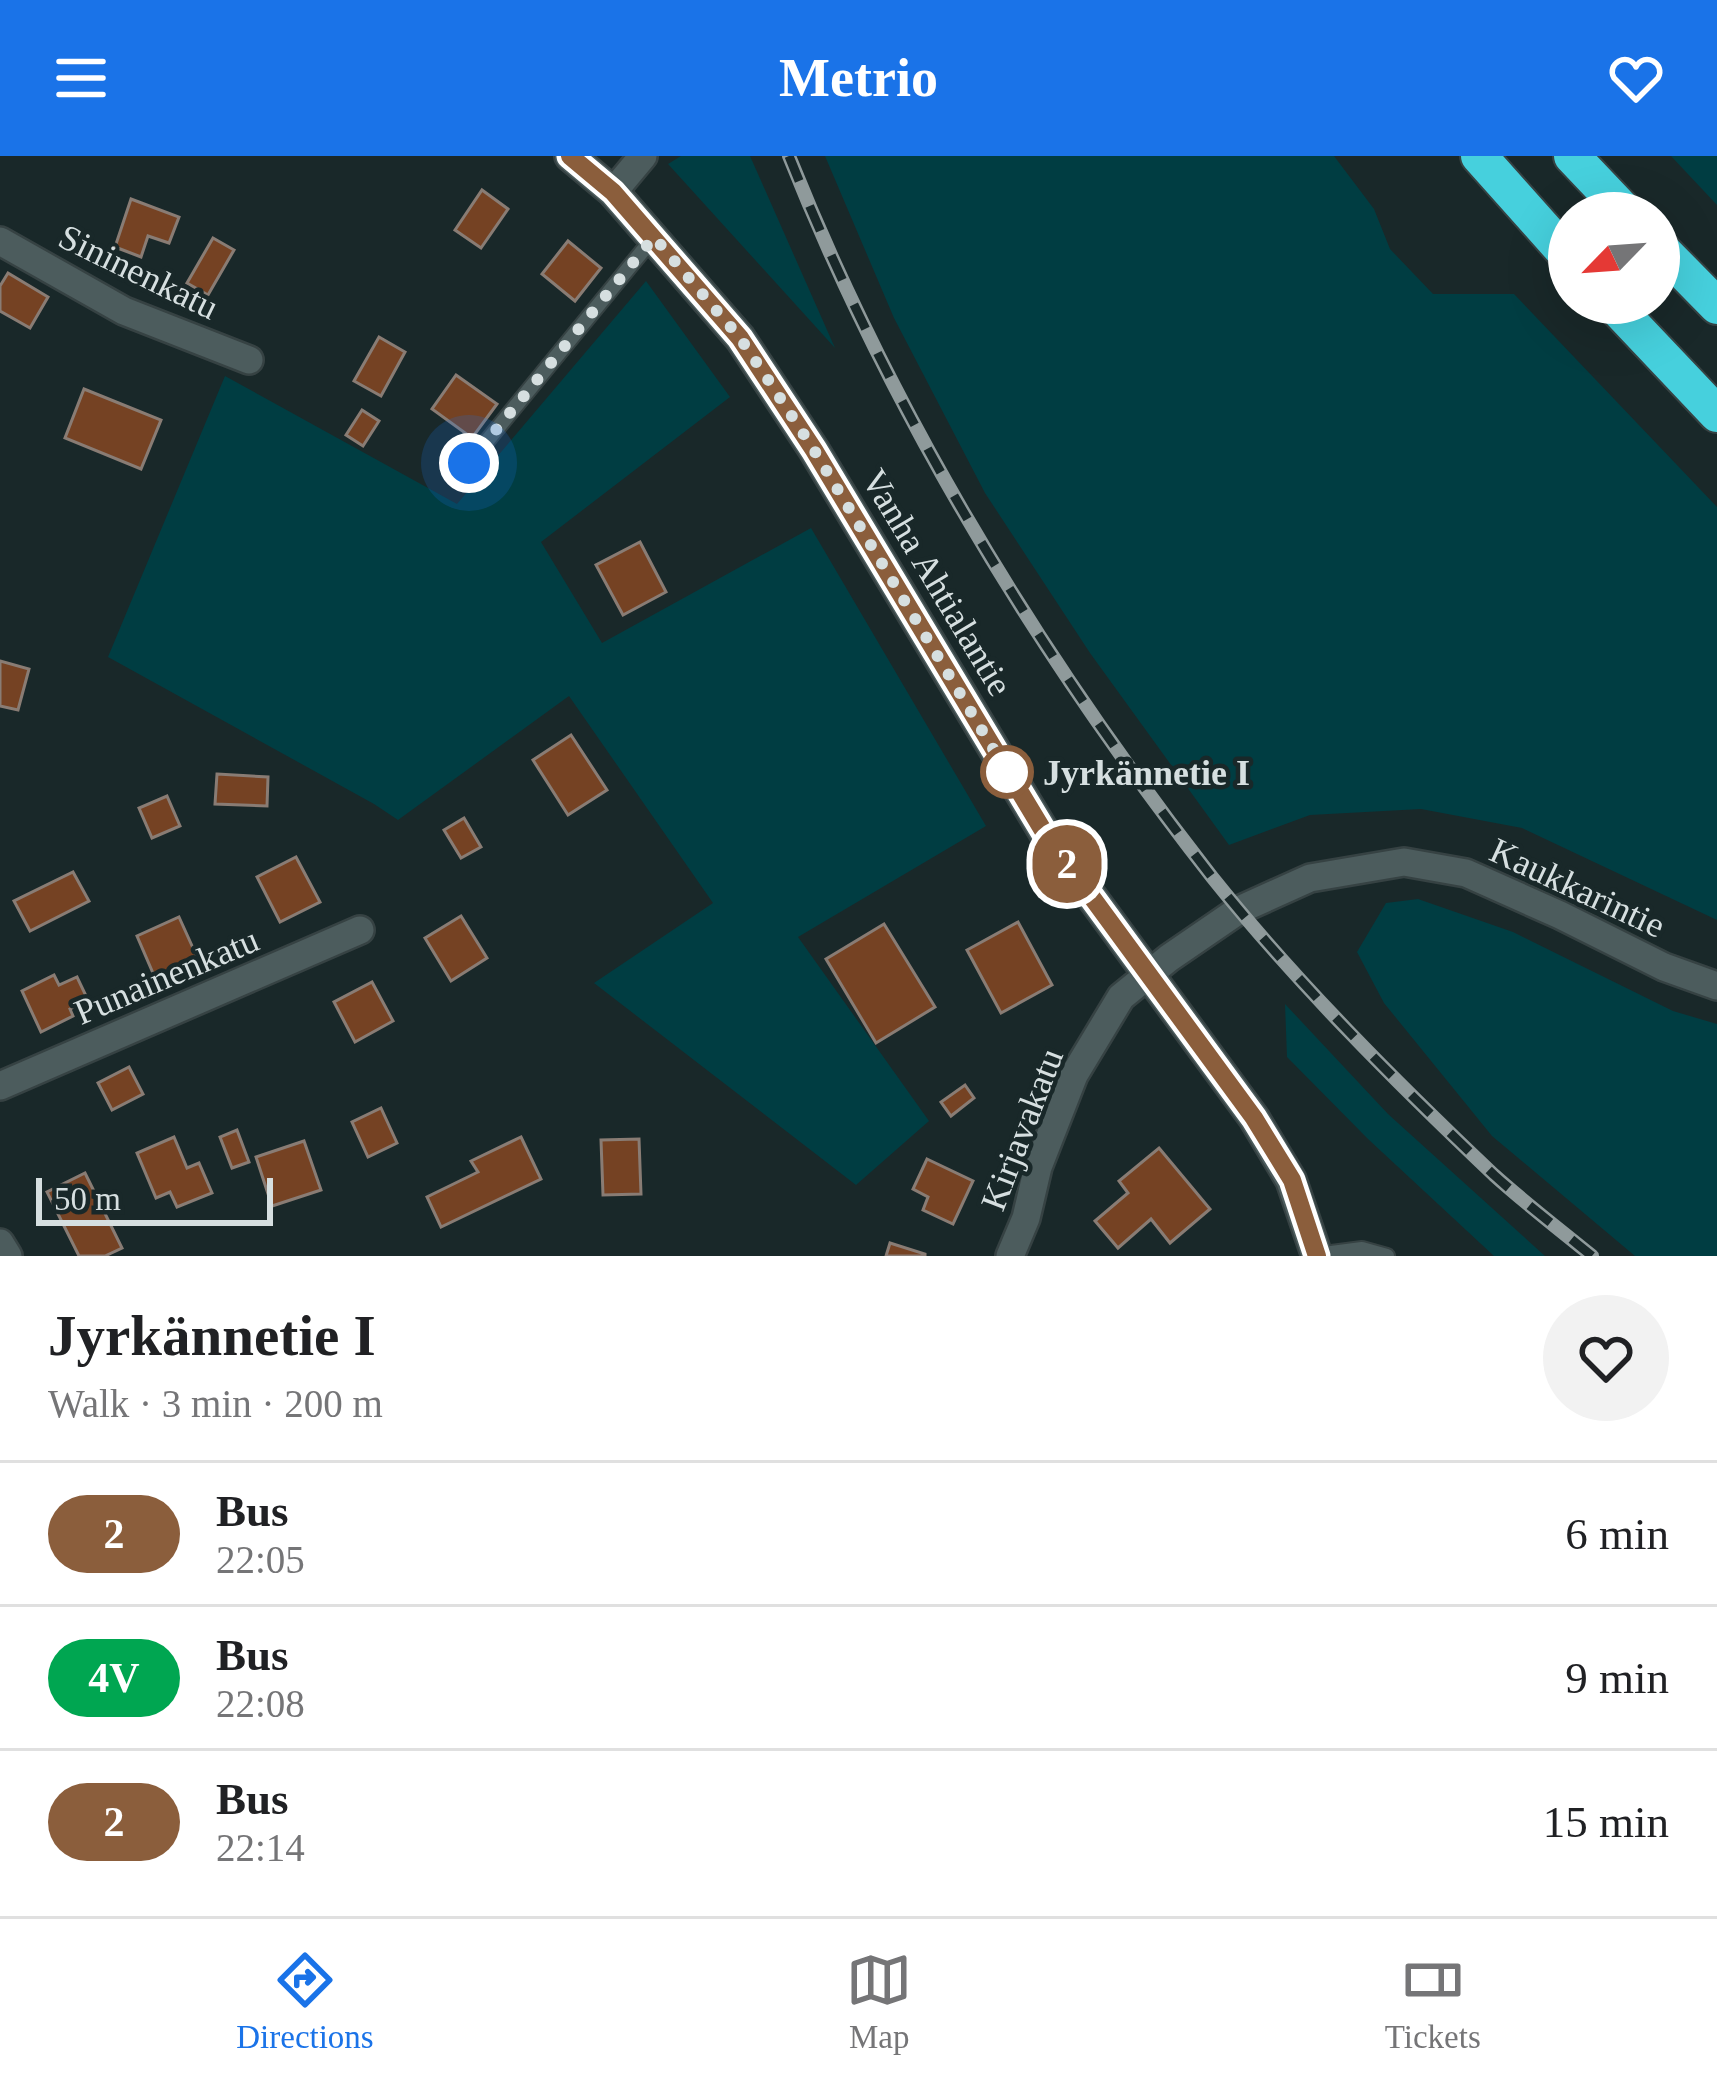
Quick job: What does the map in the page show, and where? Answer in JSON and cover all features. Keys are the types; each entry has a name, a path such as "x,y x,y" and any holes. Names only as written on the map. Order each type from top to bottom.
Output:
{"highway":[{"path":"1479,156 1548,233"},
{"path":"1572,156 1606,192"},
{"path":"1680,268 1717,306"},
{"path":"1632,324 1717,414"}],"street":[{"name":"Vanha Ahtialantie","path":"570,156 613,192 740,338 814,450 1044,832 1264,1133 1292,1180 1316,1255"},
{"path":"613,192 643,156"},
{"name":"Sininenkatu","path":"0,241 124,311 249,361"},
{"name":"Kaukkarintie","path":"1148,976 1240,910 1310,878 1404,862 1466,873 1664,967 1717,986"},
{"name":"Punainenkatu","path":"0,1086 360,930"},
{"name":"Kirjavakatu","path":"1010,1256 1075,1075 1121,997 1148,976"},
{"path":"0,1243 8,1256"}],"lane":[{"path":"469,463 654,237"},
{"path":"1316,1255 1362,1249 1387,1256"}],"shaded area":[{"path":"681,156 750,156 835,348 668,164"},
{"path":"825,156 1334,156 1374,209 1390,249 1433,294 1514,294 1717,507 1717,920 1522,828 1421,809 1310,815 1229,845 1090,653 985,493 894,318"},
{"path":"1671,156 1717,156 1717,205"},
{"path":"646,281 730,397 541,542 602,643 811,528 986,826 798,937 929,1121 856,1185 594,983 713,903 569,696 398,820 108,657 225,376 457,504"},
{"path":"1418,899 1513,932 1673,1011 1717,1024 1717,1256 1635,1256 1492,1136 1384,1003 1357,952 1386,903"},
{"path":"1285,1004 1388,1114 1545,1256 1494,1256 1368,1139 1287,1057"}],"building":[{"path":"482,190 508,209 481,248 455,230"},
{"path":"131,199 179,217 169,243 148,236 141,257 115,247"},
{"path":"213,238 234,250 208,295 187,283"},
{"path":"568,241 601,268 575,301 542,274"},
{"path":"8,273 48,297 30,328 0,311 0,286"},
{"path":"379,337 405,352 381,396 354,381"},
{"path":"456,375 497,404 472,438 432,409"},
{"path":"84,389 161,420 141,469 65,438"},
{"path":"362,410 379,421 363,446 346,435"},
{"path":"640,542 666,592 623,615 596,565"},
{"path":"0,661 29,669 18,710 0,706"},
{"path":"571,735 607,790 568,815 533,760"},
{"path":"217,774 268,777 267,806 215,804"},
{"path":"167,796 180,826 152,838 139,808"},
{"path":"464,818 481,847 461,858 444,830"},
{"path":"296,857 320,902 280,922 257,877"},
{"path":"73,872 89,901 30,931 14,901"},
{"path":"461,916 487,958 451,981 425,938"},
{"path":"179,917 202,968 159,987 137,936"},
{"path":"1018,922 1052,985 1001,1013 967,950"},
{"path":"884,924 935,1007 876,1043 826,959"},
{"path":"54,975 59,985 77,977 88,1000 70,1009 73,1016 41,1032 22,991"},
{"path":"372,982 393,1021 355,1042 334,1002"},
{"path":"129,1067 143,1094 112,1110 98,1083"},
{"path":"965,1085 974,1098 951,1116 941,1102"},
{"path":"381,1108 397,1143 368,1157 352,1122"},
{"path":"237,1130 249,1162 232,1168 220,1137"},
{"path":"174,1137 187,1168 199,1163 212,1193 177,1207 170,1192 156,1198 137,1153"},
{"path":"521,1137 541,1179 441,1227 427,1197 478,1172 471,1161"},
{"path":"639,1139 641,1194 603,1195 601,1140"},
{"path":"304,1141 321,1190 272,1206 256,1157"},
{"path":"1159,1148 1210,1209 1170,1243 1151,1219 1118,1248 1095,1221 1128,1193 1119,1181"},
{"path":"927,1159 973,1181 953,1224 923,1210 928,1197 913,1189"},
{"path":"85,1173 122,1248 105,1256 79,1256 47,1192"},
{"path":"890,1243 925,1254 925,1256 886,1256"}],"railway":[{"path":"789,156 830,253 923,440 1030,620 1148,793 1244,916 1348,1030 1494,1175 1592,1256"}],"bus line":[{"name":"2","path":"570,156 613,192 740,338 814,450 1044,832 1254,1118 1292,1180 1317,1256"}],"place":[{"name":"Jyrkännetie I","path":"1007,772"}],"route":[{"path":"469,463 654,237 740,338 765,375 1007,772"}]}
